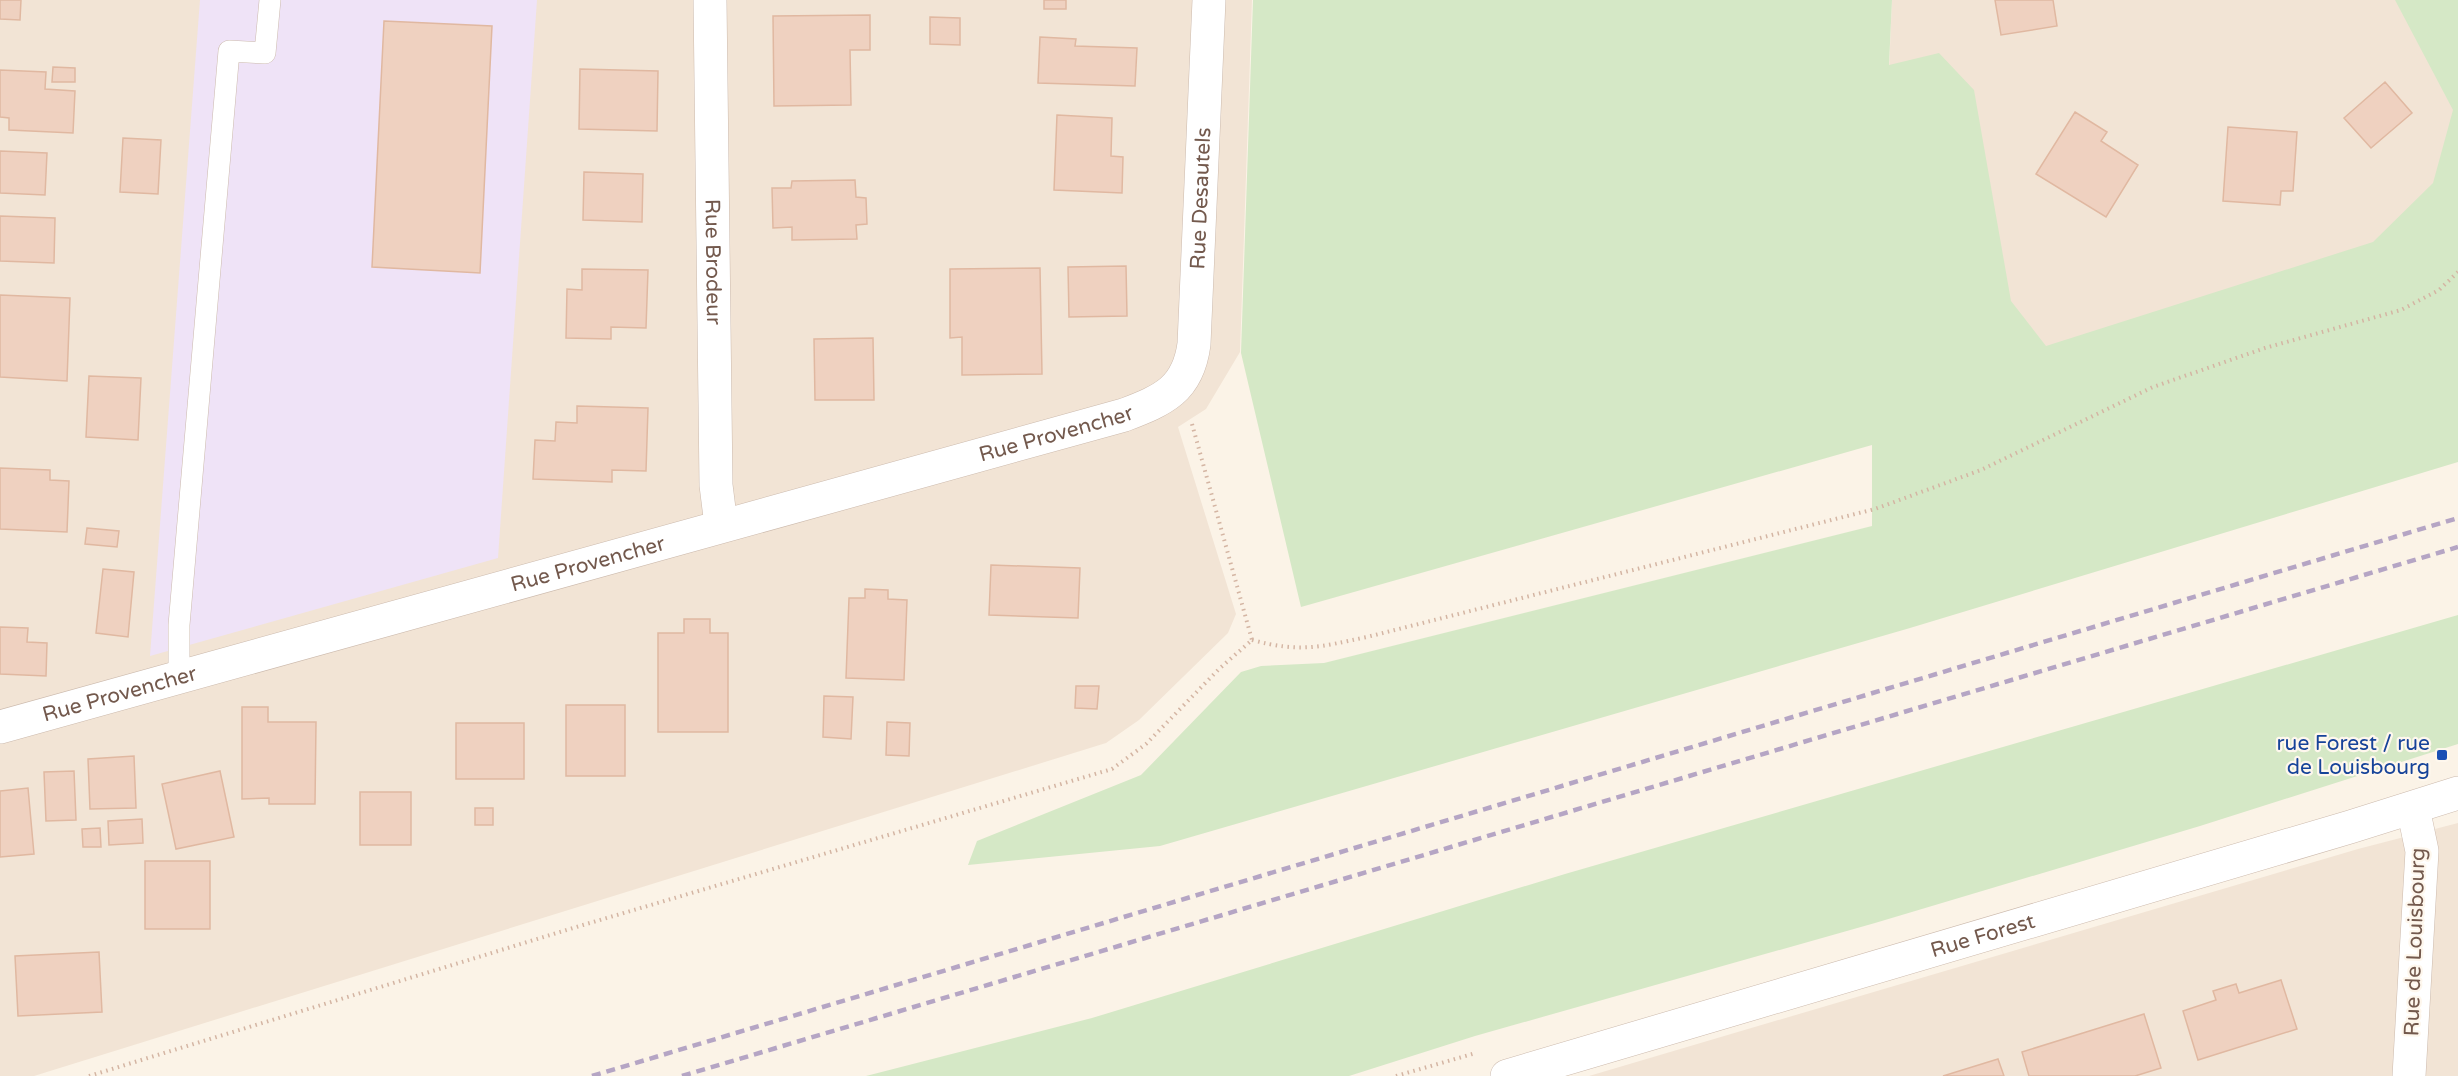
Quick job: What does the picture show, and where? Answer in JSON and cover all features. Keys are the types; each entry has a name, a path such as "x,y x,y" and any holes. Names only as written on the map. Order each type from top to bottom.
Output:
{"street":[{"name":"Rue Brodeur","path":"710,0 716,485 721,525"},
{"name":"Rue Desautels","path":"1172,392 1188,370 1194,344 1209,0"},
{"name":"Rue Provencher","path":"0,727 1124,415 1172,392"},
{"name":"Rue Forest","path":"1507,1076 2458,793"},
{"name":"Rue de Louisbourg","path":"2409,1076 2422,851 2413,808"}],"lane":[{"path":"179,678 179,625 229,51 265,53 270,0"}],"path":[{"path":"1252,640 1286,649 1315,648 1346,642 1875,509 1982,470 2153,387 2265,348 2401,309 2439,290 2458,272"},
{"path":"1191,422 1252,640"},
{"path":"89,1076 583,925 1100,773 1121,764 1135,753 1252,640"}],"shaded area":[{"path":"0,0 1252,0 1240,352 1206,409 1178,427 1236,614 1228,633 1139,720 1106,743 34,1076 0,1076"},
{"path":"200,0 537,0 498,558 150,656"},
{"path":"1892,0 2458,0 2458,279 1873,445"},
{"path":"2458,823 2458,1076 1589,1076 2358,849"}],"green space":[{"path":"1253,0 1892,0 1889,65 1939,53 1974,90 2011,301 2046,346 2373,242 2433,183 2453,110 2395,0 2458,0 2458,462 1910,628 1160,846 968,865 977,841 1141,775 1241,672 1261,666 1324,663 1872,526 1872,445 1301,607 1241,353"},
{"path":"2458,615 2458,744 2200,826 1875,923 1475,1036 1349,1076 866,1076 1092,1018 1565,874"}],"building":[{"path":"0,0 21,0 20,20 0,19"},
{"path":"1044,0 1066,0 1066,9 1044,9"},
{"path":"1995,0 2053,0 2057,26 2001,35"},
{"path":"870,15 870,50 850,50 851,105 774,106 773,16"},
{"path":"930,17 960,18 960,45 930,44"},
{"path":"384,21 492,26 480,273 372,267"},
{"path":"1040,37 1076,39 1075,46 1137,48 1135,86 1038,83"},
{"path":"53,67 75,68 75,82 52,82"},
{"path":"580,69 658,71 657,131 579,129"},
{"path":"0,70 46,72 45,89 75,91 73,133 9,130 9,118 0,117"},
{"path":"2385,82 2412,113 2371,148 2344,118"},
{"path":"2075,112 2107,132 2101,141 2138,165 2106,217 2036,174"},
{"path":"1057,115 1112,118 1111,156 1123,157 1122,193 1054,190"},
{"path":"2228,127 2297,132 2293,191 2281,191 2280,205 2223,201"},
{"path":"123,138 161,140 158,194 120,192"},
{"path":"0,151 47,153 45,195 0,193"},
{"path":"584,172 643,174 642,222 583,220"},
{"path":"855,180 856,197 866,198 867,224 856,225 857,239 792,240 792,227 773,228 772,188 791,188 792,181"},
{"path":"0,216 55,218 54,263 0,261"},
{"path":"1126,266 1127,316 1069,317 1068,267"},
{"path":"1040,268 1042,374 962,375 962,337 950,338 950,269"},
{"path":"582,269 648,270 646,328 611,327 611,339 566,338 567,289 582,290"},
{"path":"0,295 70,298 67,381 0,377"},
{"path":"873,338 874,400 815,400 814,339"},
{"path":"89,376 141,378 138,440 86,437"},
{"path":"577,406 648,408 646,471 612,470 612,482 533,479 535,440 555,441 556,422 577,423"},
{"path":"0,468 50,470 50,480 69,481 67,532 0,529"},
{"path":"87,528 119,531 117,547 85,544"},
{"path":"991,565 1080,568 1078,618 989,615"},
{"path":"103,569 134,572 128,637 96,633"},
{"path":"865,589 888,590 888,599 907,600 904,680 846,678 849,598 865,598"},
{"path":"684,619 710,619 710,633 728,633 728,732 658,732 658,633 684,633"},
{"path":"0,627 28,628 27,642 47,643 46,676 0,674"},
{"path":"1076,686 1099,686 1097,709 1075,708"},
{"path":"824,696 853,697 851,739 823,737"},
{"path":"566,705 625,705 625,776 566,776"},
{"path":"242,707 268,707 268,722 316,722 315,804 269,804 269,798 242,799"},
{"path":"887,722 910,723 909,756 886,755"},
{"path":"456,723 524,723 524,779 456,779"},
{"path":"134,756 136,808 90,809 88,759"},
{"path":"74,771 76,820 46,821 44,772"},
{"path":"220,771 234,837 176,849 162,784"},
{"path":"28,788 34,854 0,857 0,791"},
{"path":"360,792 411,792 411,845 360,845"},
{"path":"475,808 493,808 493,825 475,825"},
{"path":"142,819 143,843 109,845 108,821"},
{"path":"100,828 101,847 83,847 82,829"},
{"path":"145,861 210,861 210,929 145,929"},
{"path":"99,952 102,1012 18,1016 15,956"},
{"path":"2281,980 2297,1029 2198,1060 2183,1011 2216,1000 2213,991 2236,984 2239,993"},
{"path":"2144,1014 2161,1068 2135,1076 2029,1076 2022,1052"},
{"path":"1998,1059 2004,1076 1943,1076"}],"railway":[{"path":"592,1076 2458,518"},
{"path":"682,1076 2458,547"}],"place":[{"name":"rue Forest / rue de Louisbourg","path":"2442,755"}]}
